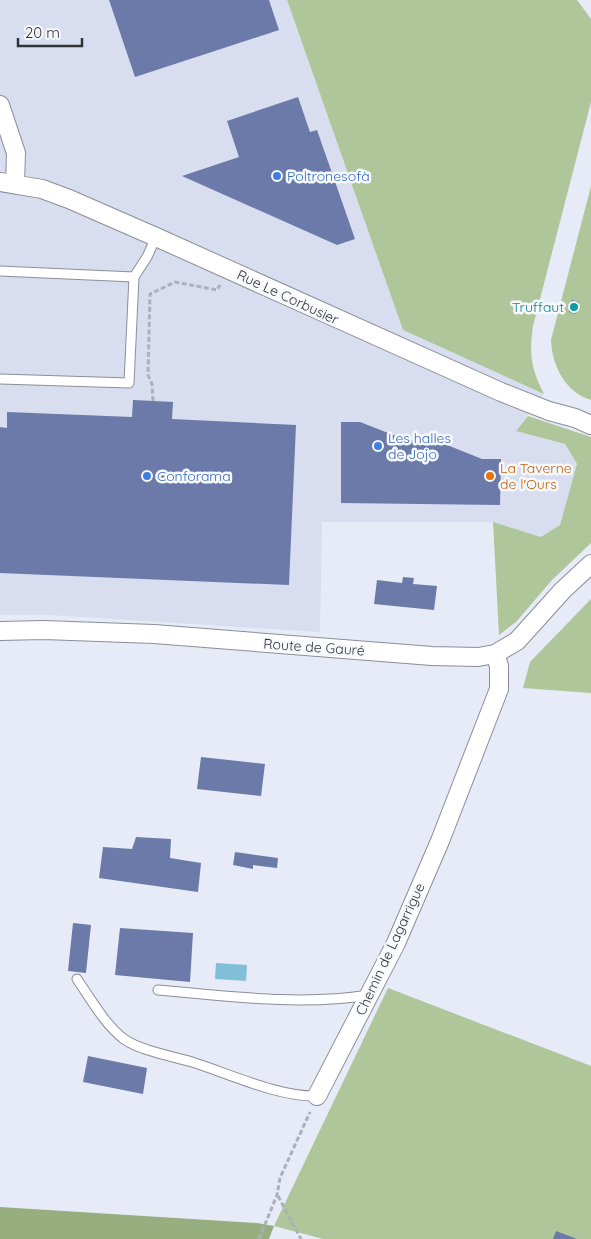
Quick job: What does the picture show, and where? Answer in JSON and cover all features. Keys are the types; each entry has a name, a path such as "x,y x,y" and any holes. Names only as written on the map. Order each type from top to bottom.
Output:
{"street":[{"path":"0,105 16,153 7,183"},
{"name":"Rue Le Corbusier","path":"7,183 42,189 69,199 156,236 501,392 549,411 586,420"},
{"name":"Route de Gauré","path":"0,631 44,630 145,634 464,658 495,654 517,641 563,590 591,564"},
{"name":"Chemin de Lagarrigue","path":"317,1096 404,926 440,841 499,689 499,666 495,654"}],"lane":[{"path":"0,378 129,384 134,277 147,257 156,236"},
{"path":"0,271 134,277"},
{"path":"77,979 114,1029 125,1040 279,1091 304,1096 317,1096"},
{"path":"158,990 261,999 307,1000 340,999 369,994"}],"path":[{"path":"153,401 152,384 148,375 150,294 175,282 217,290 226,268"},
{"path":"259,1239 277,1195 280,1178 317,1096"},
{"path":"277,1195 301,1239"}],"shaded area":[{"path":"0,0 287,0 403,330 544,394 516,431 565,444 577,464 560,525 541,537 493,522 322,522 320,632 50,615 0,615"}],"green space":[{"path":"287,0 577,0 591,19 591,102 533,326 532,361 536,377 544,394 403,330"},
{"path":"591,186 591,400 574,391 562,377 554,359 551,340"},
{"path":"528,416 591,437 591,543 552,580 516,622 499,635 493,522 541,537 560,525 577,464 565,444 516,431"},
{"path":"591,599 591,693 523,688 530,662"},
{"path":"388,988 591,1066 591,1239 323,1239 274,1226"},
{"path":"0,1207 257,1223 274,1226 269,1239 0,1239"}],"water":[{"path":"216,963 247,965 246,981 215,979"}],"building":[{"path":"109,0 269,0 279,30 135,77"},
{"name":"Poltronesofà","path":"298,97 310,132 317,130 355,239 337,245 182,176 239,157 227,121"},
{"name":"Truffaut","path":"572,300 579,302 575,314 569,312"},
{"name":"Conforama","path":"133,400 173,402 172,419 296,425 289,585 0,573 0,427 7,428 7,412 132,417"},
{"path":"341,422 360,422 406,440 437,441 482,459 501,459 500,505 341,503"},
{"path":"403,577 414,578 413,584 437,586 434,610 374,604 377,580 402,583"},
{"path":"201,757 265,764 261,796 197,789"},
{"path":"136,837 171,839 170,858 201,863 198,892 99,878 103,847 132,849"},
{"path":"235,852 278,858 277,868 253,865 253,869 233,865"},
{"path":"73,923 91,925 86,973 68,971"},
{"path":"120,928 193,933 190,982 115,975"},
{"path":"88,1056 147,1068 143,1094 83,1082"},
{"path":"556,1231 577,1239 553,1239"}],"place":[{"name":"Poltronesofà","path":"277,176"},
{"name":"Truffaut","path":"574,307"},
{"name":"Les halles de Jojo","path":"378,446"},
{"name":"Conforama","path":"147,476"},
{"name":"La Taverne de l'Ours","path":"490,476"}]}
